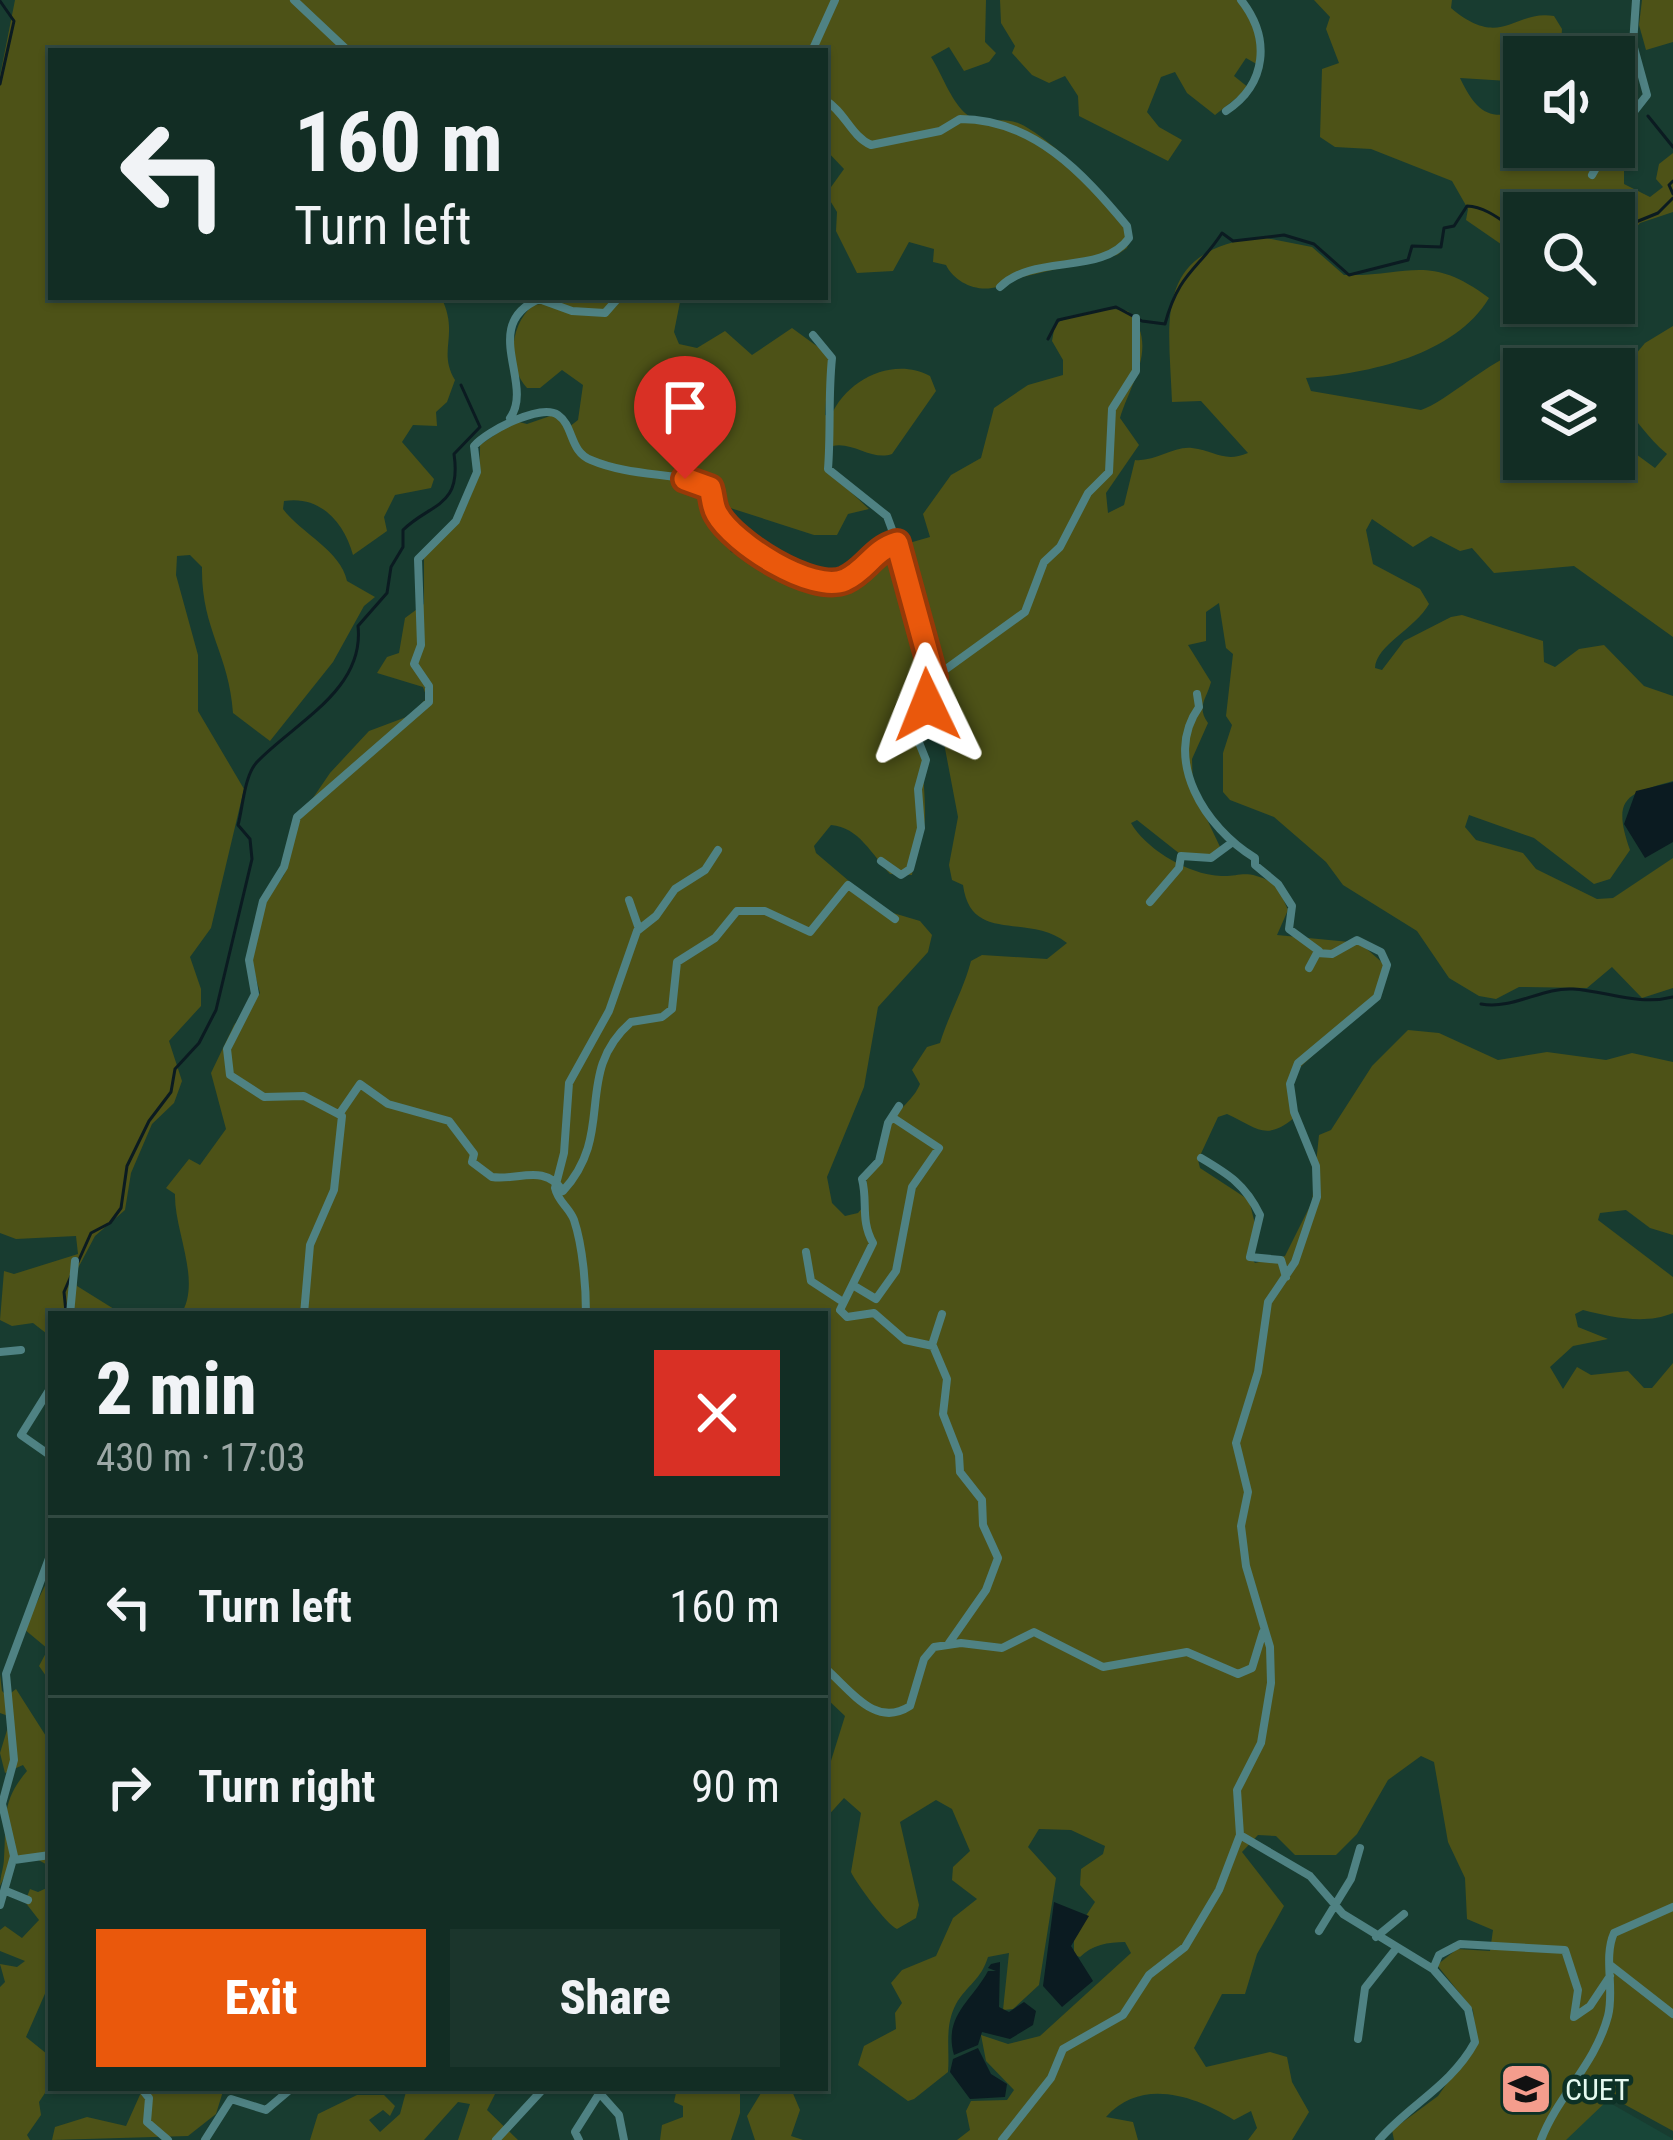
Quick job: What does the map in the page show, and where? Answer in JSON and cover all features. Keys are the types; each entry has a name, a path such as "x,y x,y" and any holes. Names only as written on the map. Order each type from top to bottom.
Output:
{"street":[{"path":"294,0 345,48"},
{"path":"813,48 835,0"},
{"path":"1226,111 1251,90 1262,61 1252,13 1241,0"},
{"path":"1634,36 1636,0"},
{"path":"1635,51 1647,95 1635,110"},
{"path":"828,102 847,117 860,140 871,145 940,131 959,119 1018,129 1048,145 1127,226 1129,238 1116,252 1052,263 1010,277 1000,287"},
{"path":"1592,175 1596,168"},
{"path":"509,419 519,395 508,345 525,308 537,300"},
{"path":"541,300 592,315 604,313 616,300"},
{"path":"934,678 1025,613 1044,562 1060,548 1088,493 1109,472 1112,409 1136,371 1136,318"},
{"path":"812,335 832,358 825,403 833,428 828,469 887,516 934,678 920,731 926,760 918,789 922,822 912,865 901,875 881,861"},
{"path":"340,1113 304,1096 264,1097 230,1075 227,1048 255,994 249,953 262,901 284,868 299,813 361,766 394,728 429,701 429,686 413,664 421,645 418,559 457,521 477,472 476,443 509,419 556,414 574,448 591,460 662,478 702,482 713,495 718,516 753,554 823,582 848,579 872,553 897,543"},
{"path":"1002,2140 1052,2078 1064,2049 1123,2014 1149,1976 1185,1946 1219,1890 1240,1835 1237,1790 1262,1743 1271,1683 1270,1647 1246,1566 1241,1526 1248,1492 1236,1444 1258,1372 1268,1302 1286,1278 1317,1197 1314,1159 1291,1102 1292,1076 1303,1059 1374,1000 1388,965 1381,952 1361,940 1332,954 1320,952 1289,929 1292,906 1278,884 1255,865 1255,859 1230,844 1199,805 1183,736 1185,722 1199,707 1197,694"},
{"path":"1150,902 1179,868 1180,856 1211,858 1230,844"},
{"path":"586,1311 587,1287 580,1273 576,1229 556,1195 569,1083 609,1011 639,927 656,916 680,884 705,870 718,850"},
{"path":"304,1311 312,1238 330,1202 342,1150 340,1113 360,1084 388,1104 452,1124 474,1154 472,1162 495,1178 530,1173 556,1181 562,1192 581,1169 599,1120 595,1090 599,1066 617,1037 631,1022 662,1017 673,1009 677,962 715,938 741,908 764,910 810,932 848,885 895,919"},
{"path":"629,900 639,927"},
{"path":"1309,968 1320,952"},
{"path":"843,1302 856,1287 873,1243 863,1220 868,1198 862,1179 879,1161 899,1106"},
{"path":"856,1287 876,1299 893,1277 909,1195 939,1148 892,1117"},
{"path":"1201,1158 1229,1172 1249,1194 1260,1215 1250,1257 1281,1260 1286,1278"},
{"path":"806,1252 812,1281 843,1302 845,1316 874,1313 905,1340 932,1345"},
{"path":"70,1311 75,1262"},
{"path":"828,1671 876,1712 900,1712 911,1703 926,1654 949,1643 986,1590 998,1558 983,1525 982,1500 960,1472 959,1455 943,1414 947,1379 932,1345 942,1314"},
{"path":"0,1352 21,1350"},
{"path":"48,1392 21,1435 48,1454"},
{"path":"0,1905 14,1860 2,1789 14,1760 6,1674 48,1574"},
{"path":"949,1643 1002,1648 1034,1632 1103,1666 1187,1652 1238,1674 1252,1668 1263,1632"},
{"path":"1240,1835 1310,1876 1333,1906 1395,1950 1433,1969 1468,2009 1474,2042 1434,2095 1402,2113 1379,2140"},
{"path":"1319,1930 1351,1879 1360,1848"},
{"path":"14,1860 48,1855"},
{"path":"6,1891 28,1900"},
{"path":"1541,2140 1553,2111 1592,2055 1608,2017 1614,1933 1673,1907"},
{"path":"1376,1937 1404,1914"},
{"path":"1433,1969 1439,1954 1455,1944 1559,1948 1573,1966 1578,1990 1571,2014 1577,2017 1610,1971"},
{"path":"1358,2039 1365,1988 1395,1950"},
{"path":"1610,1971 1673,2014"},
{"path":"143,2091 149,2098 146,2122 168,2140"},
{"path":"205,2140 231,2099 262,2111 288,2091"},
{"path":"496,2140 541,2091"},
{"path":"579,2140 575,2132 597,2091 619,2115 624,2140"}],"shaded area":[{"path":"1673,782 1673,842 1645,858 1624,824 1636,791"},
{"path":"1054,1902 1089,1916 1071,1946 1093,1981 1062,2007 1043,1986"},
{"path":"1000,1962 999,2007 1009,2012 1024,2002 1036,2011 1033,2025 1010,2039 982,2032 978,2045 954,2055 956,2019 988,1971 996,1971 988,1968 991,1964"},
{"name":"CUET","path":"1498,2039 1673,2139 1673,2140 1435,2140"},
{"path":"978,2048 991,2074 1007,2084 1005,2097 970,2099 950,2072 953,2059"}],"green space":[{"path":"15,0 986,0 985,42 996,53 989,62 964,71 949,47 931,57 955,101 971,117 1018,123 1046,141 1097,187 1132,232 1127,248 1117,255 993,288 966,284 946,265 933,262 934,249 909,242 893,271 857,273 836,231 837,212 828,197 844,169 828,152 828,48 48,48 48,300 442,300 449,322 448,360 455,380 447,402 436,412 437,426 413,425 402,442 434,479 431,488 395,495 384,517 387,531 353,555 329,513 309,502 284,501 283,509 337,560 347,581 375,597 364,606 333,662 270,741 233,713 206,608 202,567 190,555 177,556 176,575 198,655 198,711 244,789 211,928 190,957 201,989 201,1006 169,1041 182,1081 174,1103 152,1124 131,1173 125,1210 95,1236 77,1270 77,1286 117,1311 48,1311 48,1335 33,1323 12,1326 0,1320 4,1271 14,1274 78,1254 76,1236 16,1239 0,1233 0,76"},
{"path":"1000,0 1245,0 1261,31 1260,66 1246,58 1234,76 1249,88 1215,115 1187,93 1175,72 1161,77 1147,112 1159,127 1182,140 1168,161 1079,116 1078,96 1065,76 1049,83 1032,75 1012,53 1015,46 1001,23"},
{"path":"1314,0 1452,0 1451,8 1468,20 1495,28 1540,15 1554,16 1562,36 1503,36 1503,81 1460,78 1477,105 1503,115 1503,168 1622,168 1624,184 1650,197 1663,187 1656,179 1659,164 1673,153 1673,212 1635,229 1635,192 1503,192 1503,246 1466,220 1468,209 1452,181 1371,149 1335,147 1320,137 1322,69 1339,63 1326,29 1330,17"},
{"path":"1642,0 1673,0 1673,42 1646,50 1639,25"},
{"path":"1261,237 1312,247 1344,275 1433,271 1468,284 1489,298 1474,318 1433,347 1382,366 1306,378 1311,391 1421,410 1503,359 1503,480 1635,480 1635,453 1655,468 1667,454 1635,420 1635,355 1673,326 1673,637 1574,566 1494,573 1472,548 1460,551 1431,536 1413,547 1372,519 1366,530 1373,564 1420,589 1429,604 1382,652 1375,668 1382,670 1404,641 1462,615 1543,641 1544,662 1555,667 1579,649 1604,645 1644,686 1673,696 1673,781 1628,800 1622,818 1630,850 1610,879 1594,884 1534,838 1469,815 1465,827 1476,840 1523,853 1536,869 1597,899 1613,898 1673,858 1673,988 1642,998 1612,967 1587,988 1519,987 1496,999 1479,996 1449,978 1417,931 1343,885 1326,862 1274,817 1230,800 1223,792 1223,753 1232,725 1226,716 1233,654 1226,648 1219,603 1206,612 1206,641 1188,645 1211,682 1203,707 1208,723 1192,759 1193,790 1222,851 1215,856 1180,854 1137,820 1131,823 1155,849 1190,869 1256,876 1277,885 1288,910 1277,935 1360,943 1385,965 1377,995 1291,1076 1294,1118 1268,1131 1227,1114 1218,1117 1198,1160 1200,1168 1249,1200 1256,1228 1247,1253 1255,1263 1285,1256 1312,1202 1319,1135 1331,1130 1372,1066 1408,1030 1439,1033 1498,1060 1547,1052 1606,1060 1632,1053 1673,1062 1673,1235 1650,1228 1626,1210 1600,1213 1598,1220 1673,1277 1673,1313 1640,1319 1583,1310 1575,1314 1578,1327 1608,1339 1573,1346 1550,1367 1563,1389 1577,1367 1591,1375 1628,1371 1644,1388 1652,1388 1673,1363 1673,2131 1611,2097 1566,2140 1394,2140 1392,2130 1438,2096 1476,2042 1473,2010 1437,1965 1457,1949 1490,1951 1493,1930 1467,1919 1465,1878 1448,1842 1434,1762 1421,1756 1388,1780 1357,1834 1336,1855 1295,1855 1276,1836 1258,1835 1242,1852 1284,1906 1257,1954 1245,1994 1222,1994 1194,2048 1206,2067 1270,2052 1287,2057 1292,2082 1309,2112 1292,2140 1248,2140 1257,2128 1251,2111 1234,2120 1186,2098 1152,2094 1120,2105 1106,2117 1133,2122 1138,2140 957,2140 970,2130 966,2111 971,2101 1007,2100 1014,2090 986,2061 981,2035 1008,2044 1040,2036 1131,1953 1125,1942 1119,1942 1074,1955 1074,1934 1095,1902 1080,1885 1081,1869 1103,1854 1105,1846 1071,1830 1039,1829 1028,1847 1056,1878 1039,1985 1013,2009 1003,2010 1009,1953 988,1957 952,2013 948,2072 914,2099 908,2101 858,2065 864,2046 896,2029 895,2013 902,2003 891,1983 902,1970 936,1956 953,1918 977,1899 952,1880 953,1867 970,1851 952,1809 936,1800 900,1822 919,1905 916,1918 897,1929 851,1872 861,1813 844,1798 828,1816 828,1770 845,1716 828,1700 828,1311 182,1311 188,1271 175,1194 166,1188 189,1159 200,1165 226,1129 211,1073 234,1025 260,993 251,960 264,904 284,875 300,817 330,773 369,731 409,716 427,698 423,687 377,673 387,657 399,653 405,618 424,604 424,555 466,507 477,477 480,445 515,421 527,424 553,415 569,427 578,420 583,385 562,370 540,388 527,388 520,379 514,345 525,313 533,305 680,300 674,332 679,344 697,348 725,331 752,355 792,328 829,355 825,415 831,416 848,392 872,375 901,369 930,376 936,391 892,454 876,455 843,445 826,448 826,469 869,509 848,514 837,535 814,535 718,504 706,508 731,552 835,587 861,575 888,549 930,537 923,514 951,475 981,458 994,408 1028,385 1063,375 1063,360 1052,341 1055,324 1072,317 1100,310 1128,311 1142,337 1140,365 1120,418 1139,445 1106,493 1108,513 1124,505 1135,460 1185,448 1226,457 1248,453 1201,401 1172,402 1170,317 1184,273 1226,244","holes":["940,722 958,817 949,865 952,880 963,885 968,903 989,922 1035,929 1067,943 1047,959 982,955 971,961 940,1043 927,1047 912,1070 920,1084 895,1116 880,1156 866,1174 868,1201 858,1213 845,1216 832,1203 827,1177 864,1087 878,1007 928,952 932,935 920,921 883,910 816,853 814,846 831,825 841,827 857,836 890,874 912,875 925,819 925,726"]},
{"path":"48,1579 48,1649 24,1629"},
{"path":"48,1649 48,1679 39,1666"},
{"path":"0,1674 2,1691 7,1696 16,1689 48,1739 48,1865 33,1857 12,1861 0,1886 9,1802 27,1771 23,1765 5,1773 0,1753 11,1717 0,1713"},
{"path":"48,1887 48,1987 26,2037 47,2054 48,2088 39,2102 41,2115 27,2135 30,2140 0,2140 0,1987 5,1982 0,1964 17,1967 25,1961 0,1951 0,1930 5,1926 22,1938 39,1920 25,1902 30,1889 38,1892"},
{"path":"142,2091 223,2091 216,2114 188,2136 52,2140 55,2127 87,2117 126,2126"},
{"path":"406,2091 496,2091 487,2110 518,2140 458,2140 470,2104 458,2102 424,2140 310,2140 318,2114 357,2095 384,2095 395,2106 390,2116 383,2110 369,2120 380,2132 400,2114"},
{"path":"676,2091 740,2091 740,2113 731,2140 660,2140 662,2125 683,2117 683,2106 674,2102"},
{"path":"762,2091 792,2091 800,2110 791,2136 803,2140 755,2140 747,2116"}],"waterway":[{"path":"0,1 14,21 0,84"},
{"path":"1648,116 1673,147"},
{"path":"1673,181 1669,185 1673,194"},
{"path":"1635,222 1658,213 1673,198"},
{"path":"1048,339 1058,320 1116,307 1142,321 1165,324 1183,282 1222,233 1233,241 1284,235 1314,244 1349,275 1408,260 1412,246 1441,247 1444,228 1454,226 1467,206 1503,221"},
{"path":"78,1262 91,1233 110,1223 121,1208 127,1166 149,1121 171,1092 175,1069 199,1043 216,1010 252,859 250,839 238,825 249,775 257,762 339,687 357,649 358,626 387,593 391,567 403,547 403,530 448,495 454,454 480,427 461,385"},
{"path":"1481,1004 1505,1004 1561,989 1648,1000 1673,997"},
{"path":"66,1311 64,1292 71,1276"}],"place":[{"name":"CUET","path":"1526,2089"}],"route":[{"path":"685,479 710,488 718,516 753,554 823,582 848,579 872,553 897,543 934,678 927,705"}]}
